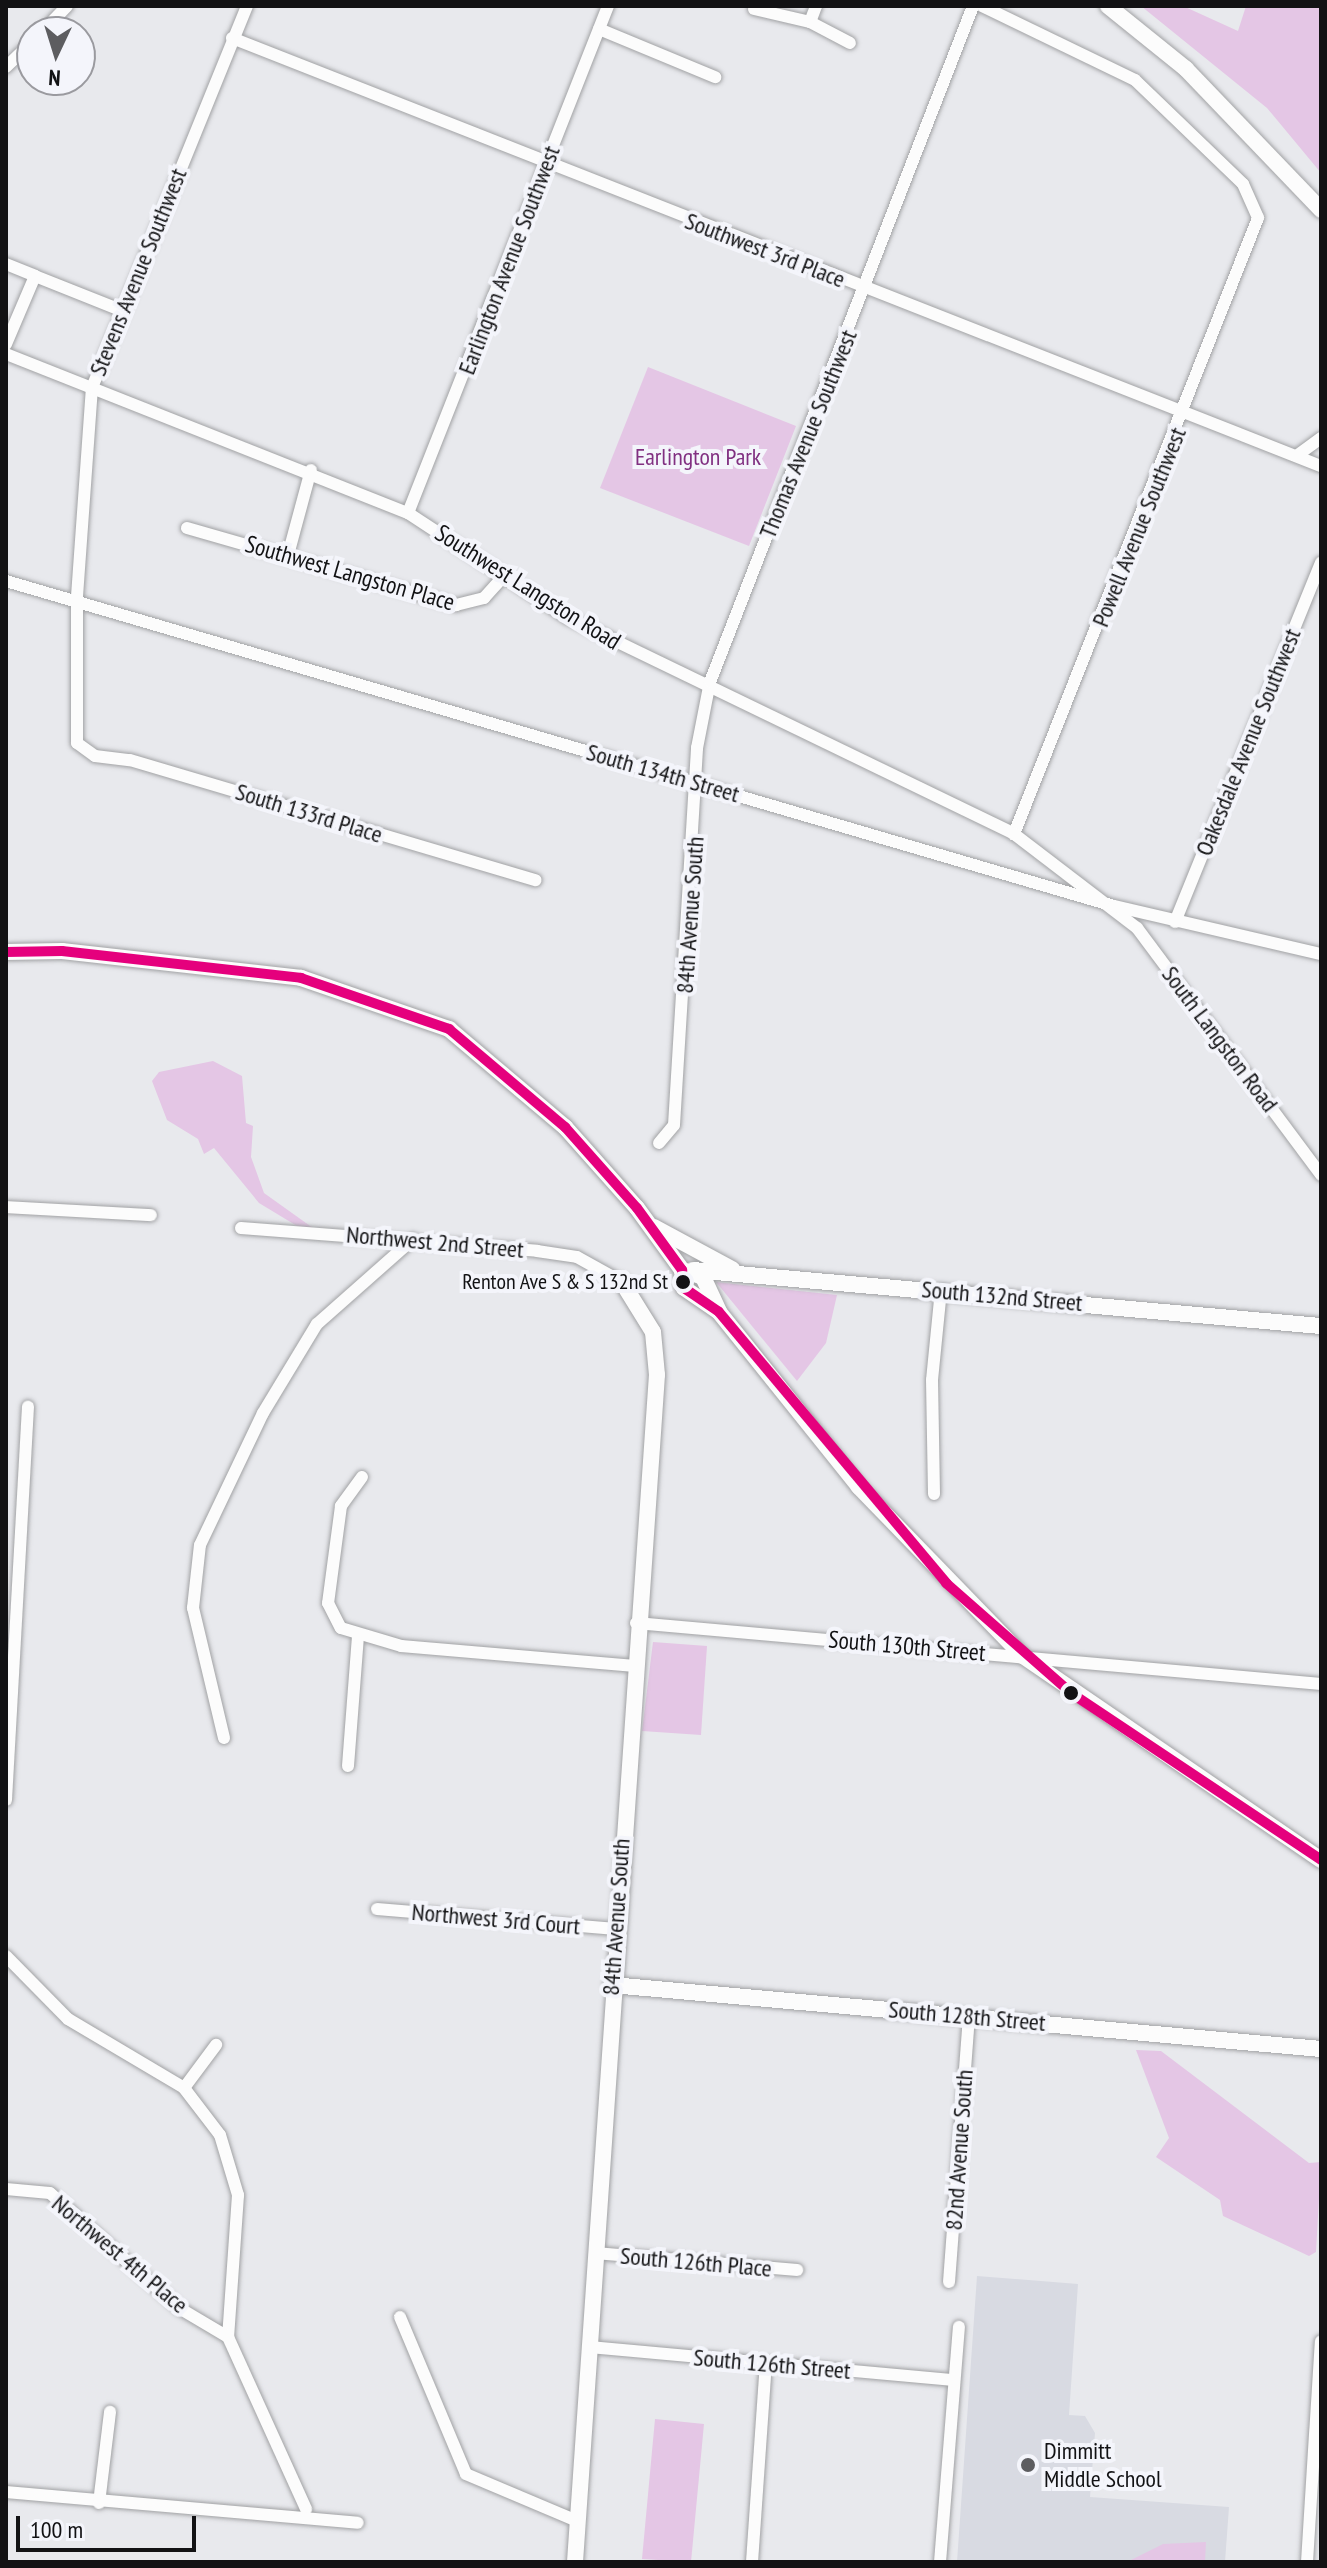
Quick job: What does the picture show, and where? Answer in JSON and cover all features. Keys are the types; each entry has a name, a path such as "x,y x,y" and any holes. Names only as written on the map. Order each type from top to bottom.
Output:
{"street":[{"name":"Stevens Avenue Southwest","path":"81,750 75,736 77,598 92,387 247,6"},
{"name":"Earlington Avenue Southwest","path":"408,513 608,6"},
{"path":"810,22 816,6"},
{"name":"Thomas Avenue Southwest","path":"710,682 866,288 973,6"},
{"name":"Powell Avenue Southwest","path":"982,6 1135,80 1243,184 1258,218 1183,416 1014,834"},
{"path":"1108,6 1186,69 1321,210"},
{"path":"754,9 810,22 850,43"},
{"path":"599,29 715,77"},
{"name":"Southwest 3rd Place","path":"232,38 545,166 866,288 1264,450 1299,454"},
{"path":"6,264 123,311"},
{"path":"6,344 35,276"},
{"name":"Southwest Langston Road","path":"6,354 311,470 408,513 503,577 609,640 710,682 1014,834 1114,906"},
{"path":"1321,438 1299,454 1321,466"},
{"path":"288,555 311,470"},
{"name":"Southwest Langston Place","path":"187,528 456,605 484,598 503,577"},
{"name":"Oakesdale Avenue Southwest","path":"1175,922 1321,562"},
{"name":"South 134th Street","path":"6,581 77,598 1114,906 1321,954"},
{"name":"84th Avenue South","path":"659,1143 674,1125 700,785 697,748 710,682"},
{"name":"South 133rd Place","path":"81,750 536,880"},
{"name":"South Langston Road","path":"1114,906 1321,1175"},
{"path":"6,952 231,967 301,978 405,1009 499,1065 565,1127 649,1224 682,1270 703,1277 719,1312 859,1487 1023,1656 1321,1860"},
{"path":"6,1207 151,1215"},
{"path":"649,1224 739,1272"},
{"name":"Northwest 2nd Street","path":"241,1228 413,1239 577,1257 622,1282"},
{"path":"224,1738 193,1608 200,1545 263,1413 317,1324 413,1239"},
{"name":"South 132nd Street","path":"682,1270 739,1272 1321,1326"},
{"name":"84th Avenue South","path":"575,2562 632,1666 658,1355 646,1314 622,1282"},
{"path":"934,1494 932,1380 941,1290"},
{"path":"6,1800 28,1407"},
{"path":"362,1477 341,1506 328,1603 332,1619 358,1636 632,1666"},
{"name":"South 130th Street","path":"636,1623 1321,1684"},
{"path":"348,1766 358,1636"},
{"name":"Northwest 3rd Court","path":"377,1909 616,1929"},
{"path":"6,1956 68,2019 184,2088 220,2135 235,2177 228,2337 306,2509"},
{"name":"South 128th Street","path":"612,1985 1321,2049"},
{"name":"82nd Avenue South","path":"949,2282 969,2017"},
{"path":"184,2088 216,2045"},
{"name":"Northwest 4th Place","path":"6,2189 50,2193 179,2308 228,2337"},
{"name":"South 126th Place","path":"595,2253 797,2270"},
{"path":"400,2317 466,2474 577,2521"},
{"path":"940,2562 959,2327"},
{"path":"1307,2562 1321,2341"},
{"name":"South 126th Street","path":"590,2347 954,2380"},
{"path":"752,2562 766,2363"},
{"path":"99,2503 110,2412"},
{"path":"6,2492 99,2503 358,2523"}],"shaded area":[{"name":"Dimmitt Middle School","path":"977,2276 1078,2284 1069,2415 1085,2416 1095,2433 1090,2497 1229,2507 1225,2562 957,2562"}],"green space":[{"path":"1141,6 1183,6 1238,31 1246,6 1321,6 1321,173 1267,108"},
{"name":"Earlington Park","path":"648,367 796,426 749,546 600,488"},
{"path":"213,1061 242,1076 246,1123 253,1126 251,1157 264,1193 313,1228 297,1226 259,1203 214,1148 204,1154 198,1139 167,1120 152,1081 159,1072"},
{"path":"716,1282 837,1295 826,1343 797,1381"},
{"path":"653,1642 707,1646 701,1735 642,1731"},
{"path":"1136,2050 1161,2051 1309,2163 1321,2162 1316,2252 1309,2256 1223,2216 1220,2200 1156,2157 1169,2138"},
{"path":"655,2419 704,2424 691,2562 642,2559"},
{"path":"1206,2542 1205,2562 1127,2562 1163,2544"}],"transit line":[{"path":"6,952 62,951 301,978 449,1029 565,1127 637,1208 682,1270 684,1288 719,1312 946,1583 1071,1693 1321,1860"}],"place":[{"name":"Renton Ave S & S 132nd St","path":"683,1282"},
{"name":"Dimmitt Middle School","path":"1028,2465"}]}
